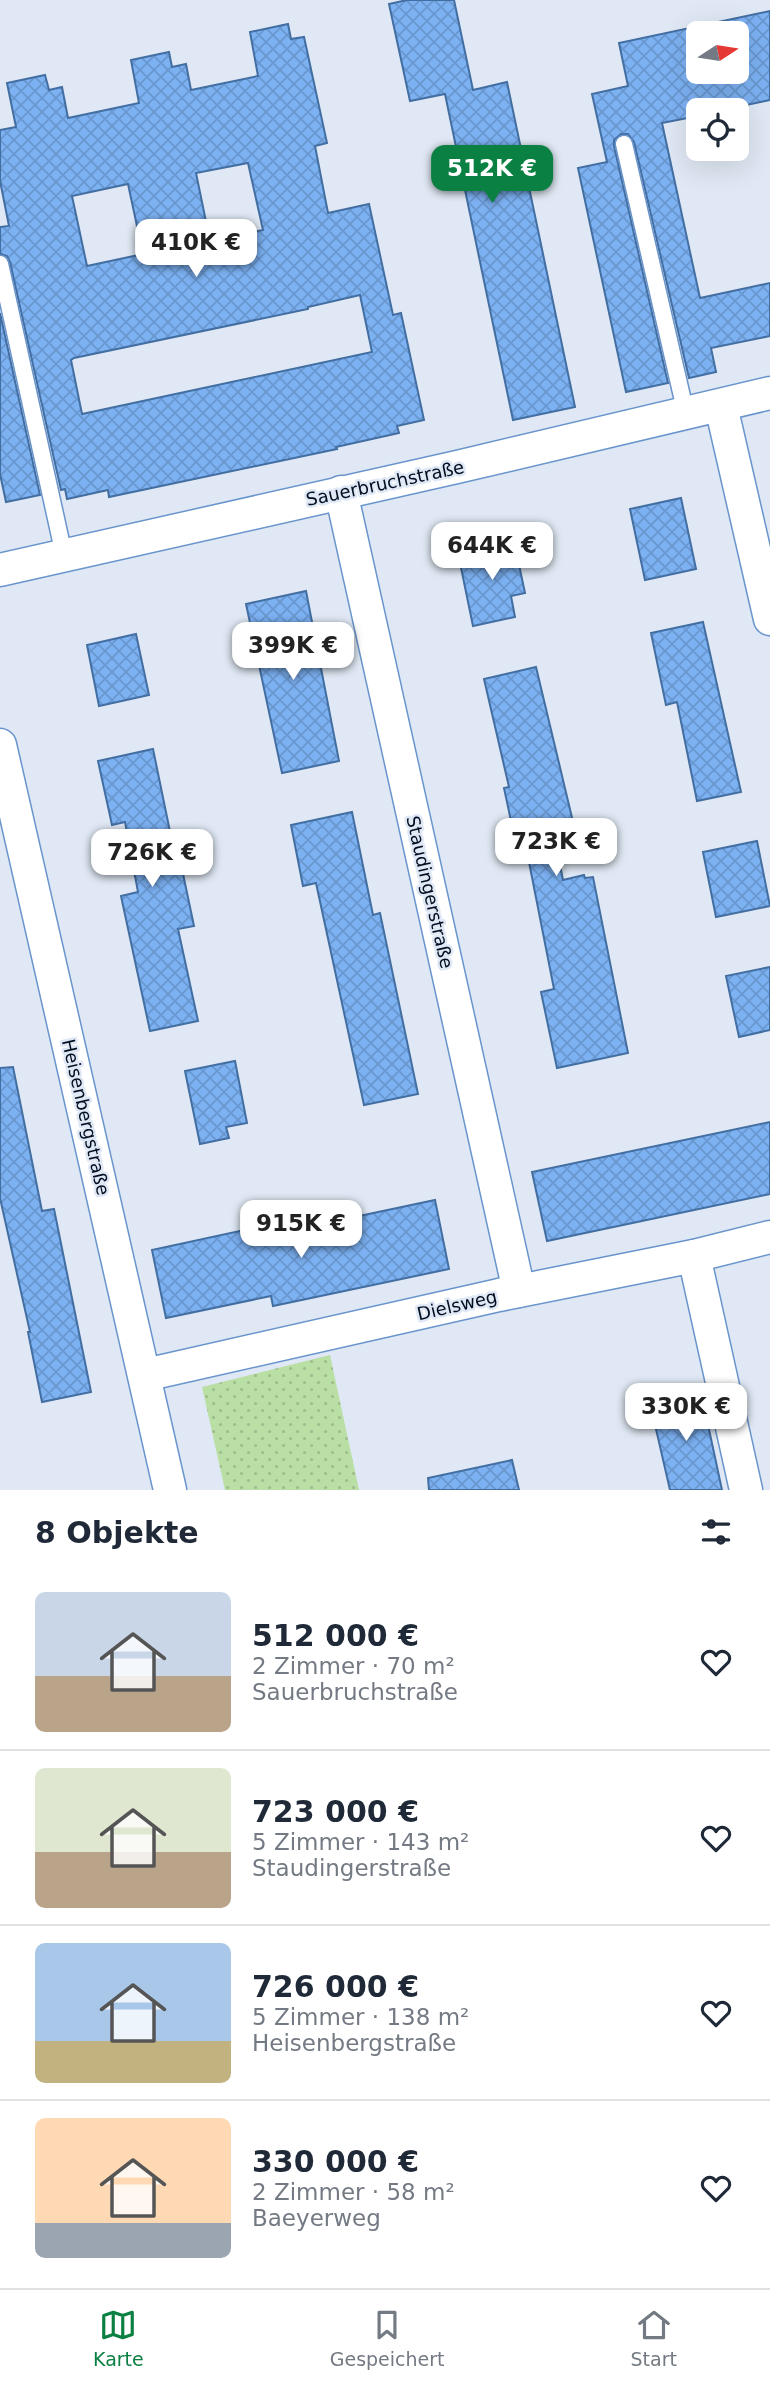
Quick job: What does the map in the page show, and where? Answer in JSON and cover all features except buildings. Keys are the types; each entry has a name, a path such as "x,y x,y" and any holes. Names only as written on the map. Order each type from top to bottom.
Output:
{"street":[{"name":"Sauerbruchstraße","path":"0,570 770,393"},
{"path":"721,406 770,619"},
{"name":"Staudingerstraße","path":"341,492 519,1291"},
{"name":"Heisenbergstraße","path":"0,745 170,1490"},
{"name":"Dielsweg","path":"145,1375 519,1291 695,1256 770,1237"},
{"path":"695,1256 746,1490"}],"lane":[{"path":"624,144 686,414"},
{"path":"0,264 64,555"}],"green space":[{"path":"330,1355 359,1490 225,1490 202,1387"}]}
